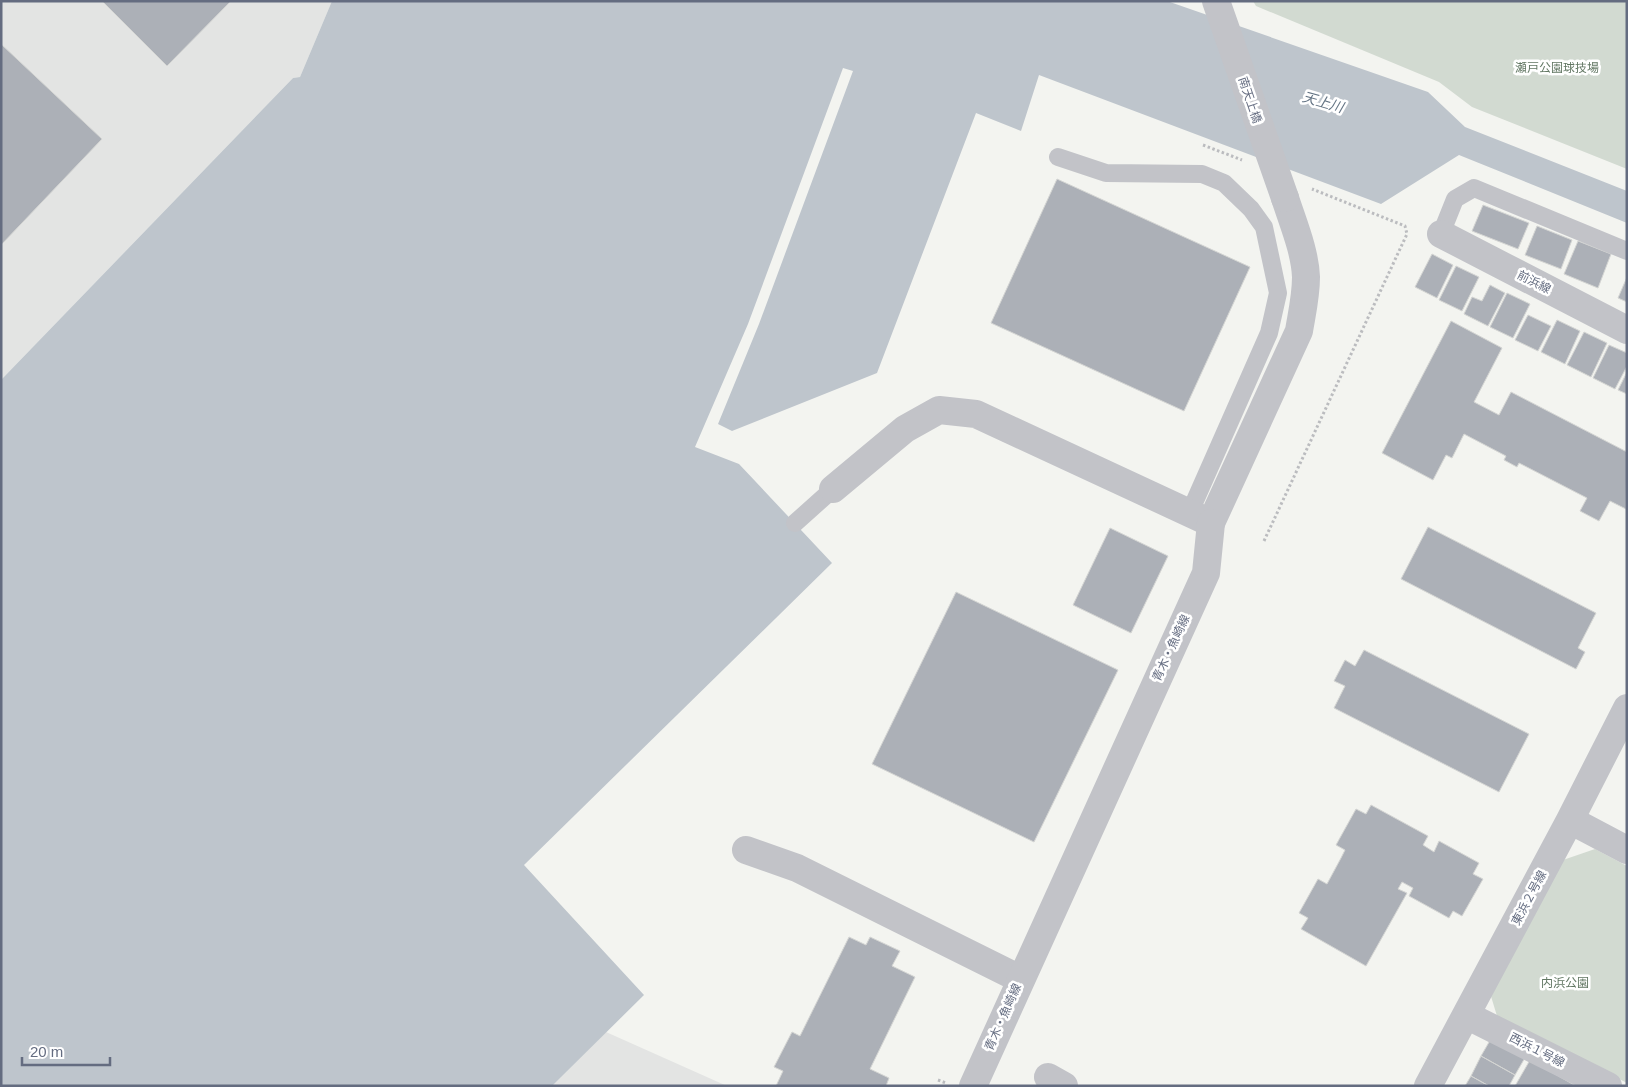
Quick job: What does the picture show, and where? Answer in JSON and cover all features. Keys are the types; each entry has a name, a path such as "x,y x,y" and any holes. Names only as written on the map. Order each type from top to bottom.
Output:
{"street":[{"name":"南天上橋","path":"1216,1 1285,198"},
{"name":"青木・魚崎線","path":"973,1086 1020,979 1206,574 1200,518 1299,331 1306,275 1285,198"},
{"name":"前浜線","path":"1441,234 1627,330"},
{"path":"833,489 905,428 939,410 976,414 1200,518"},
{"name":"東浜２号線","path":"1428,1086 1570,820 1627,708"},
{"path":"1570,820 1627,850"},
{"path":"746,850 797,868 1020,979"},
{"name":"西浜１号線","path":"1466,1015 1608,1086"}],"lane":[{"path":"1058,157 1106,174 1202,174 1224,183 1251,209 1264,227 1278,293 1269,333 1200,518"},
{"path":"1441,234 1455,199 1474,188 1627,251"},
{"path":"795,523 833,489"}],"shaded area":[{"path":"1,1 332,1 300,77 293,78 1,380"},
{"path":"606,1032 727,1086 552,1086"}],"green space":[{"name":"瀬戸公園球技場","path":"1253,1 1627,1 1627,169 1472,107 1439,82 1256,6"},
{"name":"内浜公園","path":"1595,849 1627,866 1627,1083 1497,1016 1490,993 1563,860"}],"water":[{"name":"天上川","path":"332,1 1167,1 1428,92 1465,127 1627,191 1627,223 1459,155 1381,204 1039,75 1021,131 976,113 877,373 732,431 718,424 759,324 853,71 843,68 748,324 695,447 739,464 832,563 524,865 644,995 552,1086 1,1086 1,380 293,78 300,77"}],"building":[{"path":"102,1 231,1 167,66"},
{"path":"1,44 102,139 1,245"},
{"path":"1057,179 1250,267 1184,411 991,323"},
{"path":"1483,205 1529,223 1518,249 1472,231"},
{"path":"1537,226 1572,240 1561,269 1525,255"},
{"path":"1578,241 1611,254 1598,288 1564,274"},
{"path":"1432,254 1453,265 1437,298 1415,287"},
{"path":"1456,266 1479,277 1462,311 1439,300"},
{"path":"1627,277 1627,302 1618,298"},
{"path":"1490,285 1505,293 1488,326 1464,314 1472,297 1482,301"},
{"path":"1507,293 1530,304 1513,338 1490,327"},
{"path":"1528,315 1551,326 1538,351 1515,340"},
{"path":"1557,320 1580,331 1565,364 1541,352"},
{"path":"1451,321 1502,348 1474,402 1499,415 1511,392 1627,452 1626,509 1610,501 1599,521 1580,511 1587,498 1519,463 1517,467 1504,460 1506,456 1464,434 1452,458 1446,455 1433,480 1382,453"},
{"path":"1584,332 1607,343 1591,377 1567,365"},
{"path":"1609,345 1627,353 1627,366 1615,389 1593,378"},
{"path":"1627,372 1627,394 1618,390"},
{"path":"1428,527 1596,613 1578,648 1585,652 1576,669 1401,579"},
{"path":"1110,528 1168,556 1131,633 1073,605"},
{"path":"956,592 1118,670 1034,842 872,764"},
{"path":"1364,650 1529,734 1499,792 1334,708 1345,686 1334,681 1345,660 1355,666"},
{"path":"1371,805 1428,836 1423,845 1434,852 1439,841 1479,863 1473,874 1483,879 1462,916 1453,911 1449,918 1409,896 1413,888 1402,882 1398,889 1407,893 1366,966 1301,929 1308,918 1299,913 1318,879 1327,884 1345,850 1336,845 1356,809 1366,814"},
{"path":"849,937 866,945 870,937 900,951 892,966 915,977 870,1069 889,1078 886,1086 776,1086 783,1071 774,1067 792,1032 800,1036"},
{"path":"1492,1037 1526,1056 1515,1075 1481,1056"},
{"path":"1481,1056 1515,1075 1509,1086 1489,1086 1471,1076"},
{"path":"1530,1060 1576,1086 1515,1086"},
{"path":"1471,1076 1489,1086 1465,1086"}]}
